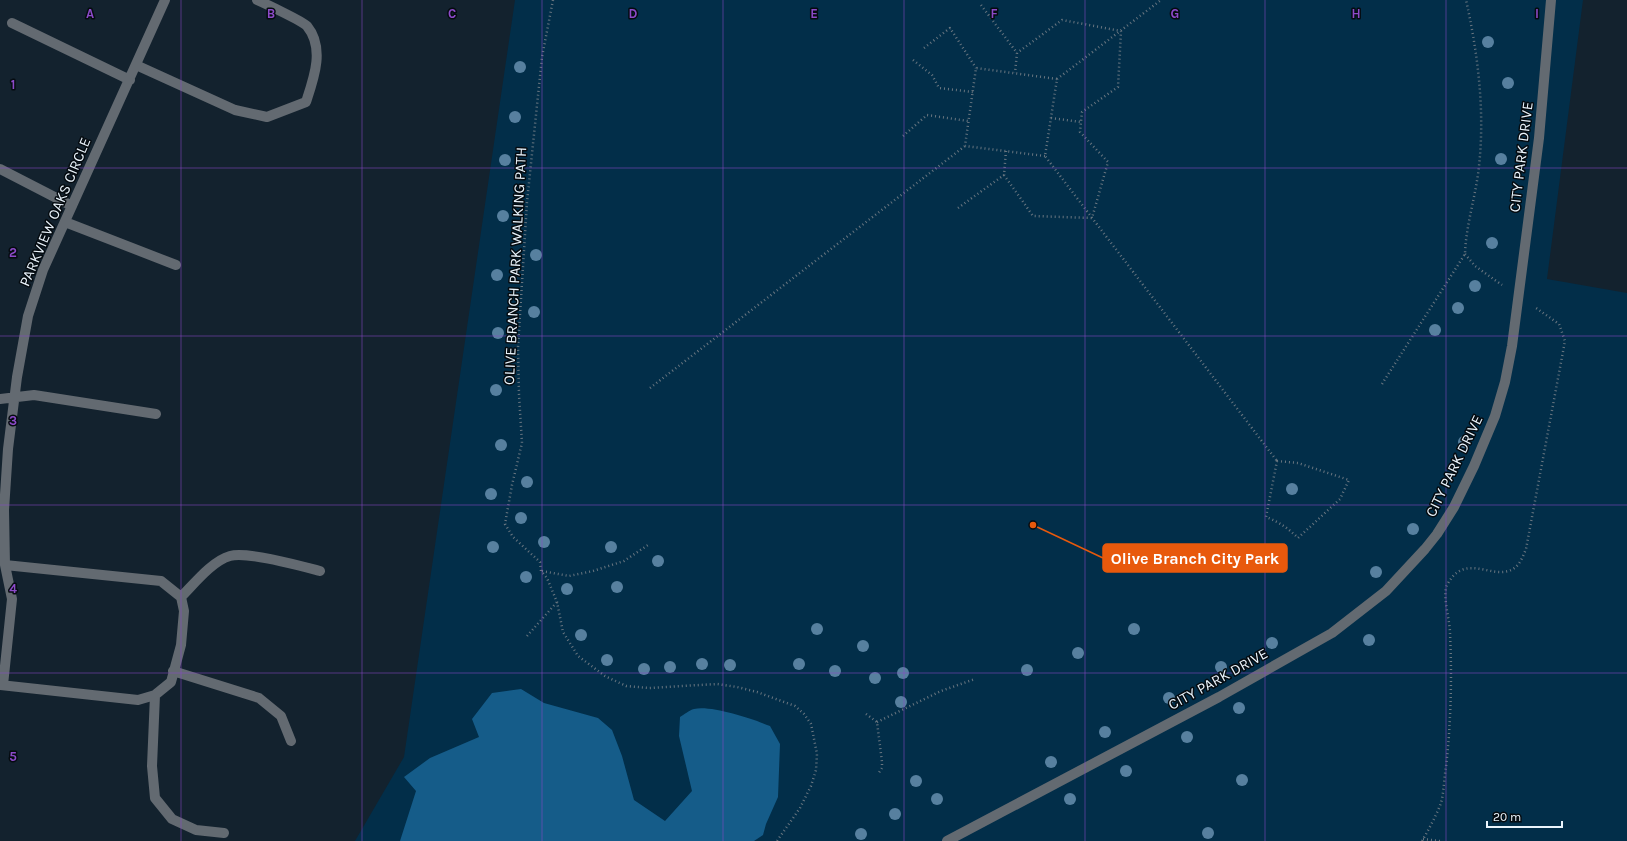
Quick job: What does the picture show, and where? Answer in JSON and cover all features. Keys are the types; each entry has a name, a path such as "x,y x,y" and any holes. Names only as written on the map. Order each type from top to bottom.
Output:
{"street":[{"name":"PARKVIEW OAKS CIRCLE","path":"165,0 43,270 28,316 8,449 4,510 5,566 12,599 2,685 138,700 154,696 171,682 181,645 184,611 181,597"},
{"path":"136,65 235,110 267,117 306,102 316,71 317,45 306,25 257,0"},
{"name":"CITY PARK DRIVE","path":"947,841 1219,697 1332,633 1386,591 1437,534 1454,507 1474,466 1495,416 1505,382 1519,296 1539,138 1551,0"},
{"path":"12,23 130,80"},
{"path":"0,169 72,206"},
{"path":"65,222 176,266"},
{"path":"0,399 34,395 156,414"},
{"path":"5,566 161,581 181,597 214,564 230,556 246,555 320,570"},
{"path":"173,671 259,698 282,716 291,741"},
{"path":"154,696 152,766 155,798 172,819 196,830 224,833"}],"path":[{"name":"OLIVE BRANCH PARK WALKING PATH","path":"553,0 542,57 527,202 518,347 522,443 505,524 513,537 540,562 541,571 547,578 557,602 563,632 578,656 604,676 626,686 649,688 717,684 737,687 757,692 795,706 804,714 811,724 817,754 816,770 811,786 800,808 778,841"},
{"path":"1045,156 1057,79 1161,0"},
{"path":"1382,384 1465,254 1466,240 1479,168 1482,121 1471,24 1466,0"},
{"path":"981,5 1017,53 1015,73"},
{"path":"1017,53 1062,20 1121,31"},
{"path":"924,48 950,28 976,68 965,146"},
{"path":"1092,218 1108,162 1080,132 1082,112 1118,87 1121,31"},
{"path":"913,60 932,75 939,88 973,92"},
{"path":"976,68 1057,79"},
{"path":"903,136 926,116 968,121"},
{"path":"1051,118 1081,122"},
{"path":"650,388 965,146 1045,156 1277,461 1298,463 1349,480 1340,499 1298,538 1289,528 1266,517 1277,461"},
{"path":"1006,151 1004,175 1033,216 1092,218"},
{"path":"958,208 1004,175"},
{"path":"1440,841 1423,840 1441,802 1449,745 1451,673 1450,631 1445,595 1447,586 1458,573 1464,569 1474,568 1500,572 1513,569 1522,559 1526,549 1565,341 1559,324 1489,277 1475,266 1465,254"},
{"path":"541,571 569,576 593,571 624,561 648,545"},
{"path":"527,636 557,602"},
{"path":"876,722 941,691 975,679"},
{"path":"866,714 876,722 882,762 882,768 878,774"}],"shaded area":[{"path":"515,0 1583,0 1547,279 1627,293 1627,841 355,841 404,757"},
{"path":"521,689 544,703 598,718 612,730 622,756 634,800 665,821 692,791 679,736 680,717 690,710 701,708 711,709 743,716 770,726 780,744 778,797 766,824 763,835 754,841 400,841 416,791 404,777 430,758 479,737 472,719 492,693"}],"place":[{"name":"Olive Branch City Park","path":"1033,525"}]}
